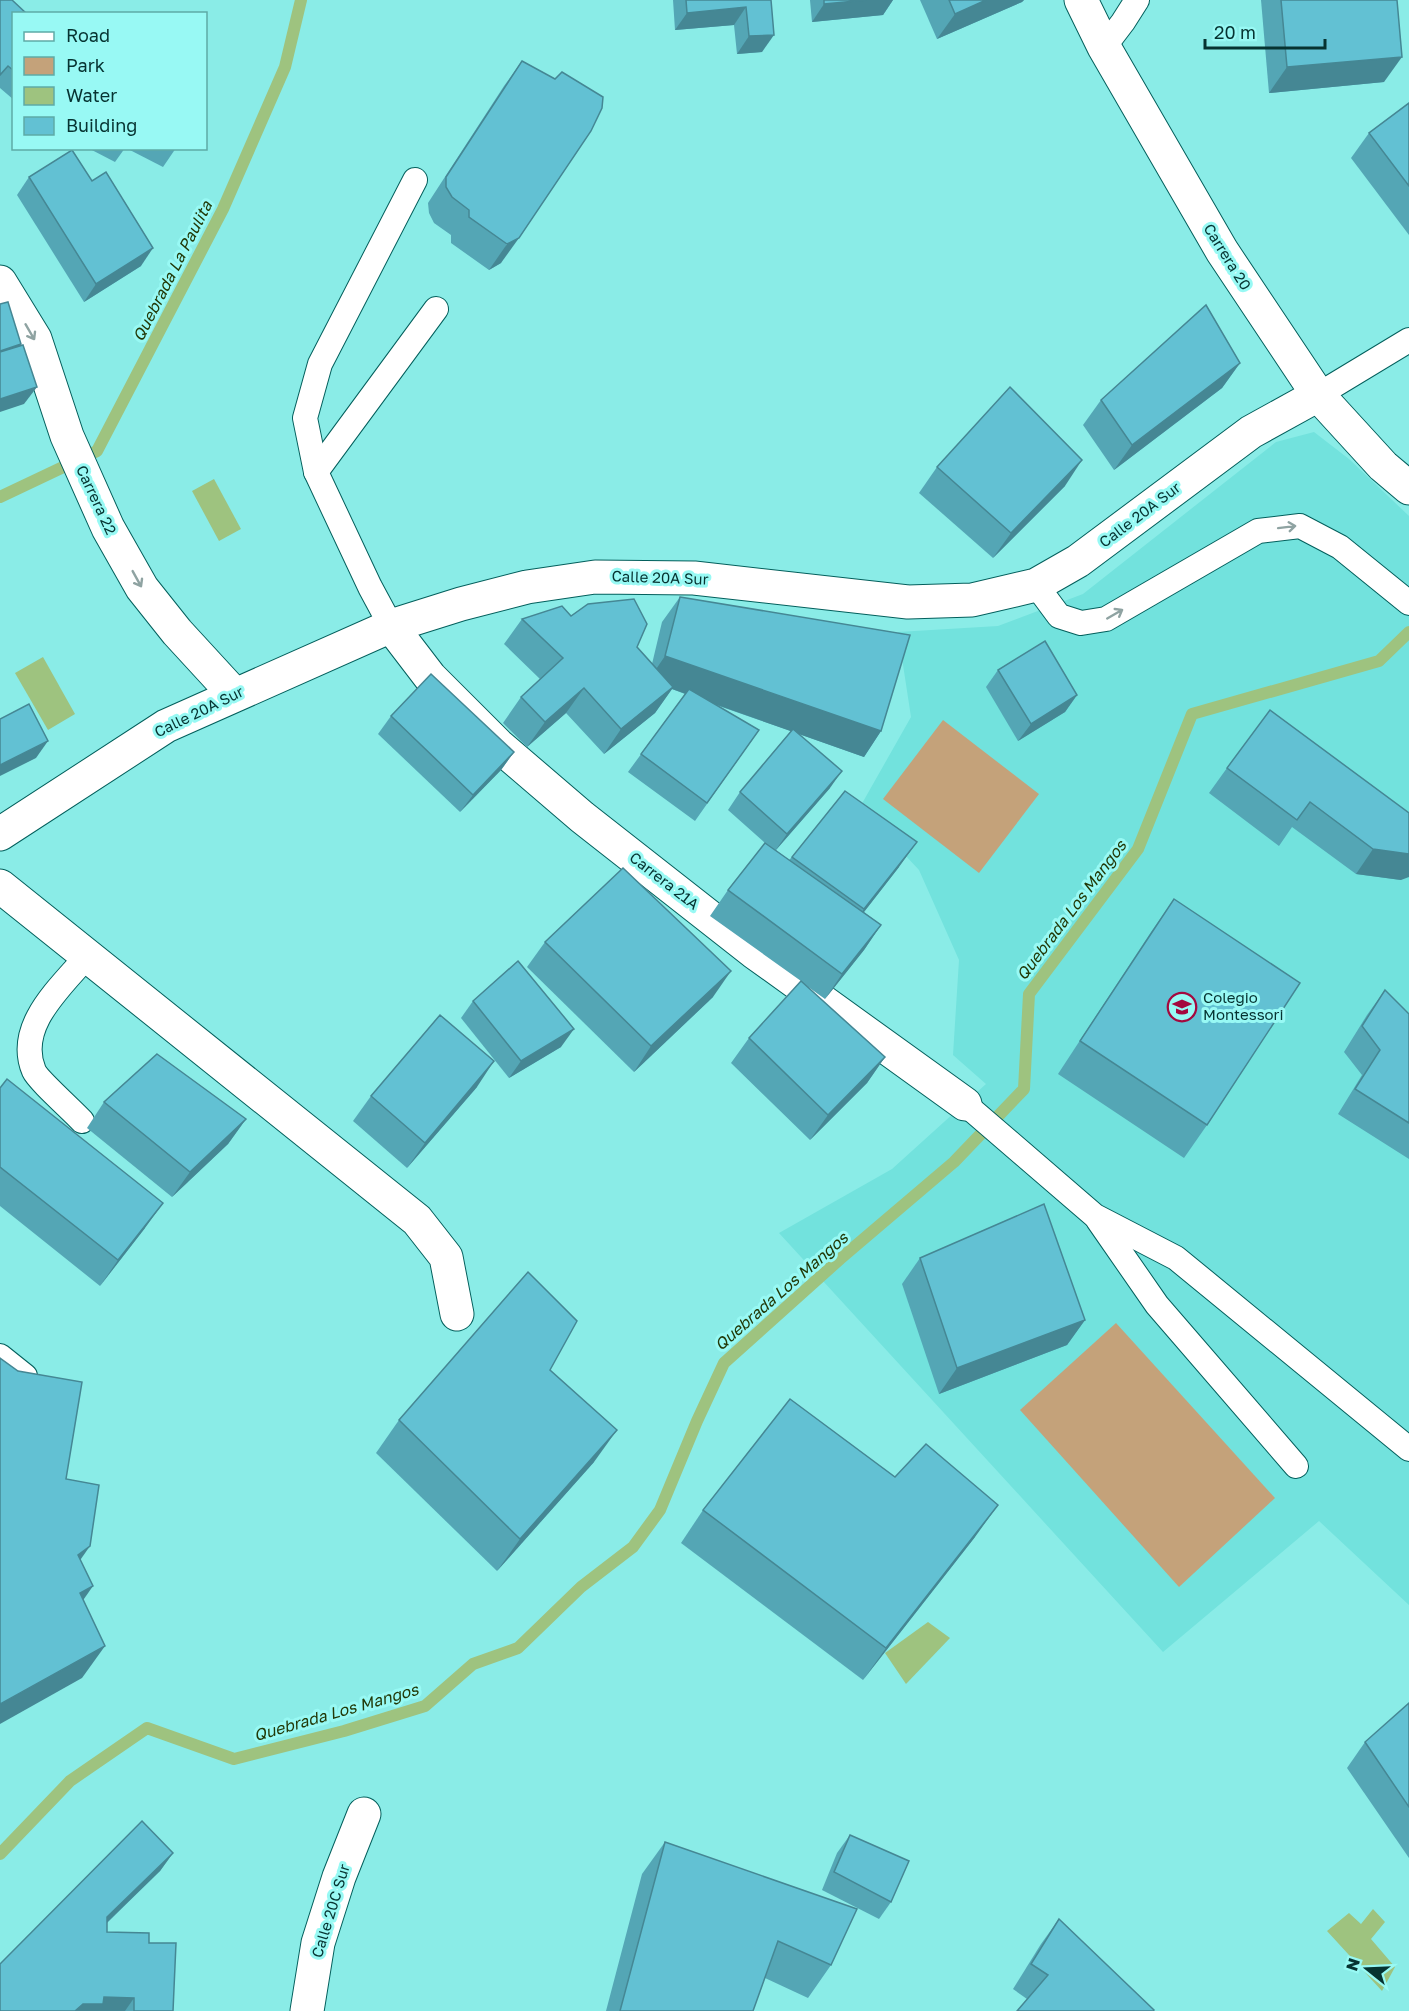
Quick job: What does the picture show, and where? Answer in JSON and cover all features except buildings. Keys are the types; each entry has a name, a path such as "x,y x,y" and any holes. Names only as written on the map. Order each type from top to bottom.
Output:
{"street":[{"name":"Carrera 20","path":"1081,0 1104,47 1222,251 1318,395 1383,466 1409,488"},
{"name":"Carrera 22","path":"0,282 35,339 67,436 108,528 142,588 177,632 234,694"},
{"name":"Calle 20A Sur","path":"0,834 166,726 234,694 391,626 527,586 595,577 694,578 908,602 972,600 1036,585 1078,561 1251,432 1318,395"},
{"name":"Carrera 21A","path":"391,626 430,677 452,700 498,745 573,810 754,952 965,1104"},
{"path":"0,886 417,1220 446,1257 457,1314"},
{"name":"Calle 20C Sur","path":"309,2010 318,1943 339,1877 364,1814"}],"lane":[{"path":"1104,47 1137,0"},
{"path":"391,626 370,587 316,472 305,418 320,364 415,180"},
{"path":"316,472 436,309"},
{"path":"1318,395 1409,340"},
{"path":"1036,585 1059,616 1081,623 1106,619 1258,531 1300,526 1340,547 1409,603"},
{"path":"82,1121 34,1072 28,1047 40,1011 87,956"},
{"path":"965,1104 1095,1216 1176,1258 1409,1449"},
{"path":"1095,1216 1157,1305 1296,1466"},
{"path":"0,1356 25,1376"}],"shaded area":[{"name":"Colegio Montessori","path":"1314,432 1349,459 1409,516 1409,1605 1319,1521 1163,1652 779,1233 892,1169 986,1084 953,1055 959,960 919,870 860,807 911,717 898,632 998,626 1083,594 1276,442"}],"green space":[{"path":"943,720 1039,794 979,873 883,799"},
{"path":"1116,1323 1275,1498 1179,1587 1020,1410"}],"water":[{"path":"214,479 241,529 219,541 192,491"},
{"path":"43,657 75,714 48,730 15,673"},
{"path":"928,1622 950,1638 906,1684 885,1653"},
{"path":"1373,1909 1385,1922 1371,1939 1395,1967 1382,1991 1327,1931 1349,1913 1361,1924"}],"waterway":[{"name":"Quebrada La Paulita","path":"0,497 97,451 223,209 285,67 301,0"},
{"name":"Quebrada Los Mangos","path":"0,1854 70,1781 147,1728 234,1759 344,1731 425,1706 473,1664 518,1648 581,1587 633,1547 660,1510 724,1363 840,1259 954,1162 1024,1089 1029,994 1138,849 1192,714 1379,661 1409,632"}],"place":[{"name":"Colegio Montessori","path":"1182,1007"}]}
